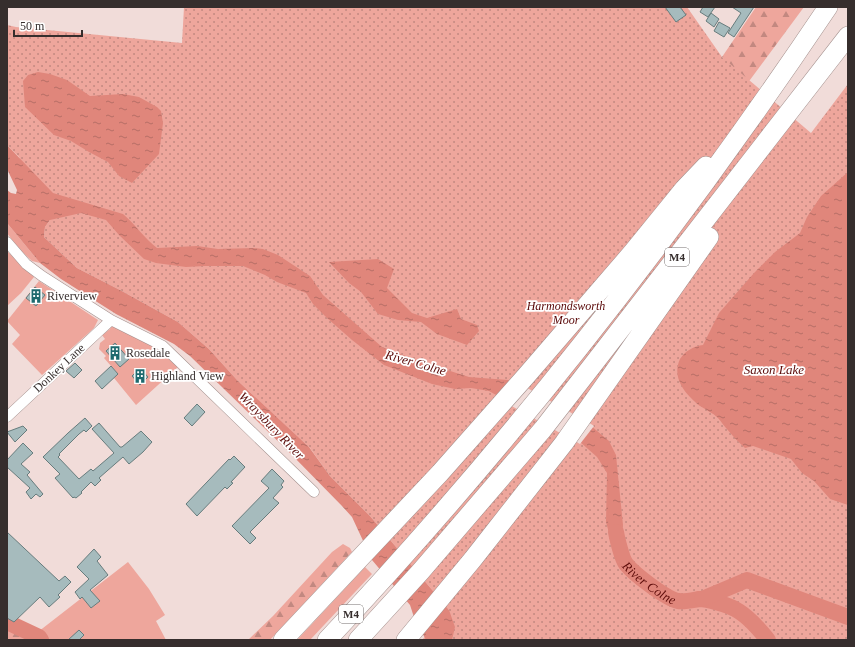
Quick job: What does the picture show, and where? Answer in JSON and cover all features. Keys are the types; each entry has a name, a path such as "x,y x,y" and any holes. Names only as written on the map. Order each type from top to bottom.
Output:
{"highway":[{"name":"M4","path":"327,640 406,554 548,386 704,186 828,7"},
{"name":"M4","path":"358,640 421,571 543,429 848,36"},
{"path":"409,636 520,500 564,443 748,182 786,117"},
{"path":"284,640 390,528 526,376 632,253 684,189 743,128"}],"street":[{"path":"7,242 26,264 40,275 111,320 163,346 314,492"},
{"name":"Donkey Lane","path":"7,417 111,320"}],"green space":[{"name":"Harmondsworth Moor","path":"184,7 687,7 722,57 811,133 848,84 848,640 422,640 449,610 370,516 330,476 310,448 238,381 209,349 178,322 77,268 44,237 45,227 50,220 19,157 7,145 7,25 182,43"},
{"path":"756,7 804,7 744,88 722,57"},
{"path":"7,223 40,263 32,261 18,248 7,233"},
{"path":"7,251 34,277 21,293 7,306"},
{"path":"39,281 98,320 94,328 42,375 12,344 20,335 7,321"},
{"path":"111,325 160,349 179,366 136,405 114,378 118,374 104,358 106,356 99,349 100,343 105,339 102,335 110,329"},
{"path":"343,544 350,548 352,552 270,640 248,640 273,616 332,552"},
{"path":"128,562 149,589 165,615 156,621 166,640 41,640 40,637 34,635"},
{"path":"365,567 372,574 310,640 297,640"},
{"path":"7,622 39,637 41,640 7,640"}],"water":[{"path":"38,72 50,74 67,80 90,96 123,94 139,97 157,107 161,111 163,123 159,154 132,183 119,176 108,162 71,141 54,135 25,107 23,81 28,75"},
{"name":"Wraysbury River","path":"7,145 53,193 123,214 157,248 197,246 218,249 254,248 263,249 278,255 310,276 323,295 382,347 469,377 508,380 590,425 609,441 616,455 623,525 621,539 622,552 612,544 606,522 607,473 597,457 579,441 489,391 471,388 455,389 432,384 384,365 327,318 313,304 306,293 277,282 265,275 243,266 186,267 156,263 144,259 106,220 81,213 50,220 45,227 44,237 77,268 178,322 209,349 238,381 309,447 330,476 370,516 449,610 455,627 452,640 426,640 414,617 410,605 372,560 352,517 290,453 190,356 174,344 116,314 61,279 40,263 7,223 7,190 16,194 17,190 7,169"},
{"name":"Saxon Lake","path":"848,172 848,505 830,499 814,481 802,473 791,459 753,446 745,448 718,418 690,397 681,386 677,373 682,356 690,349 703,345 719,313 754,273 775,252 800,233 807,217 821,196"},
{"path":"378,259 394,269 387,288 412,313 427,318 457,309 461,319 477,325 479,331 467,345 437,334 421,322 398,320 378,314 361,292 349,283 329,262"}],"pier":[{"path":"513,380 594,426 580,444 497,398"}],"building":[{"path":"665,7 680,7 686,15 676,22"},
{"path":"703,7 715,7 708,17 700,12"},
{"path":"732,7 754,7 734,37 728,33 741,13"},
{"path":"711,13 719,19 714,27 706,21"},
{"path":"719,22 730,28 724,37 714,31"},
{"name":"Riverview","path":"35,287 45,295 36,306 26,298"},
{"name":"Rosedale","path":"115,343 129,359 120,367 106,351"},
{"path":"75,363 82,370 74,378 66,371"},
{"path":"111,366 118,374 102,389 95,381"},
{"name":"Highland View","path":"140,368 148,377 140,385 132,376"},
{"path":"197,404 205,412 192,426 184,418"},
{"path":"85,418 92,426 86,432 84,430 79,434 59,454 60,455 58,457 79,479 91,469 93,471 114,453 92,429 99,423 120,447 122,447 141,431 152,442 129,464 123,457 99,478 101,480 95,486 91,482 81,492 82,493 76,498 73,498 55,478 60,474 43,457"},
{"path":"23,426 27,430 15,442 7,432"},
{"path":"23,443 33,453 21,464 30,472 27,475 43,494 40,497 36,494 31,499 26,492 30,488 7,467 7,460"},
{"path":"234,456 245,467 231,482 233,483 227,489 225,487 197,516 186,504 229,459 230,460"},
{"path":"272,469 284,481 281,485 283,487 273,498 279,503 250,532 256,538 250,544 232,526 269,488 261,481"},
{"path":"7,532 59,581 65,576 71,582 58,595 60,597 49,607 40,597 14,622 7,618"},
{"path":"94,549 101,557 97,561 108,575 90,590 100,601 91,608 82,597 80,599 75,592 89,579 77,567"},
{"path":"79,630 84,635 79,640 68,640"}],"waterway":[{"name":"River Colne","path":"616,532 624,561 636,574 650,585 672,599 678,601 703,599 732,607 749,619 768,640"},
{"path":"702,599 747,580 848,617"},
{"path":"7,622 39,637 41,640"}],"place":[{"name":"Riverview","path":"36,296"},
{"name":"Rosedale","path":"115,353"},
{"name":"Highland View","path":"140,376"}]}
